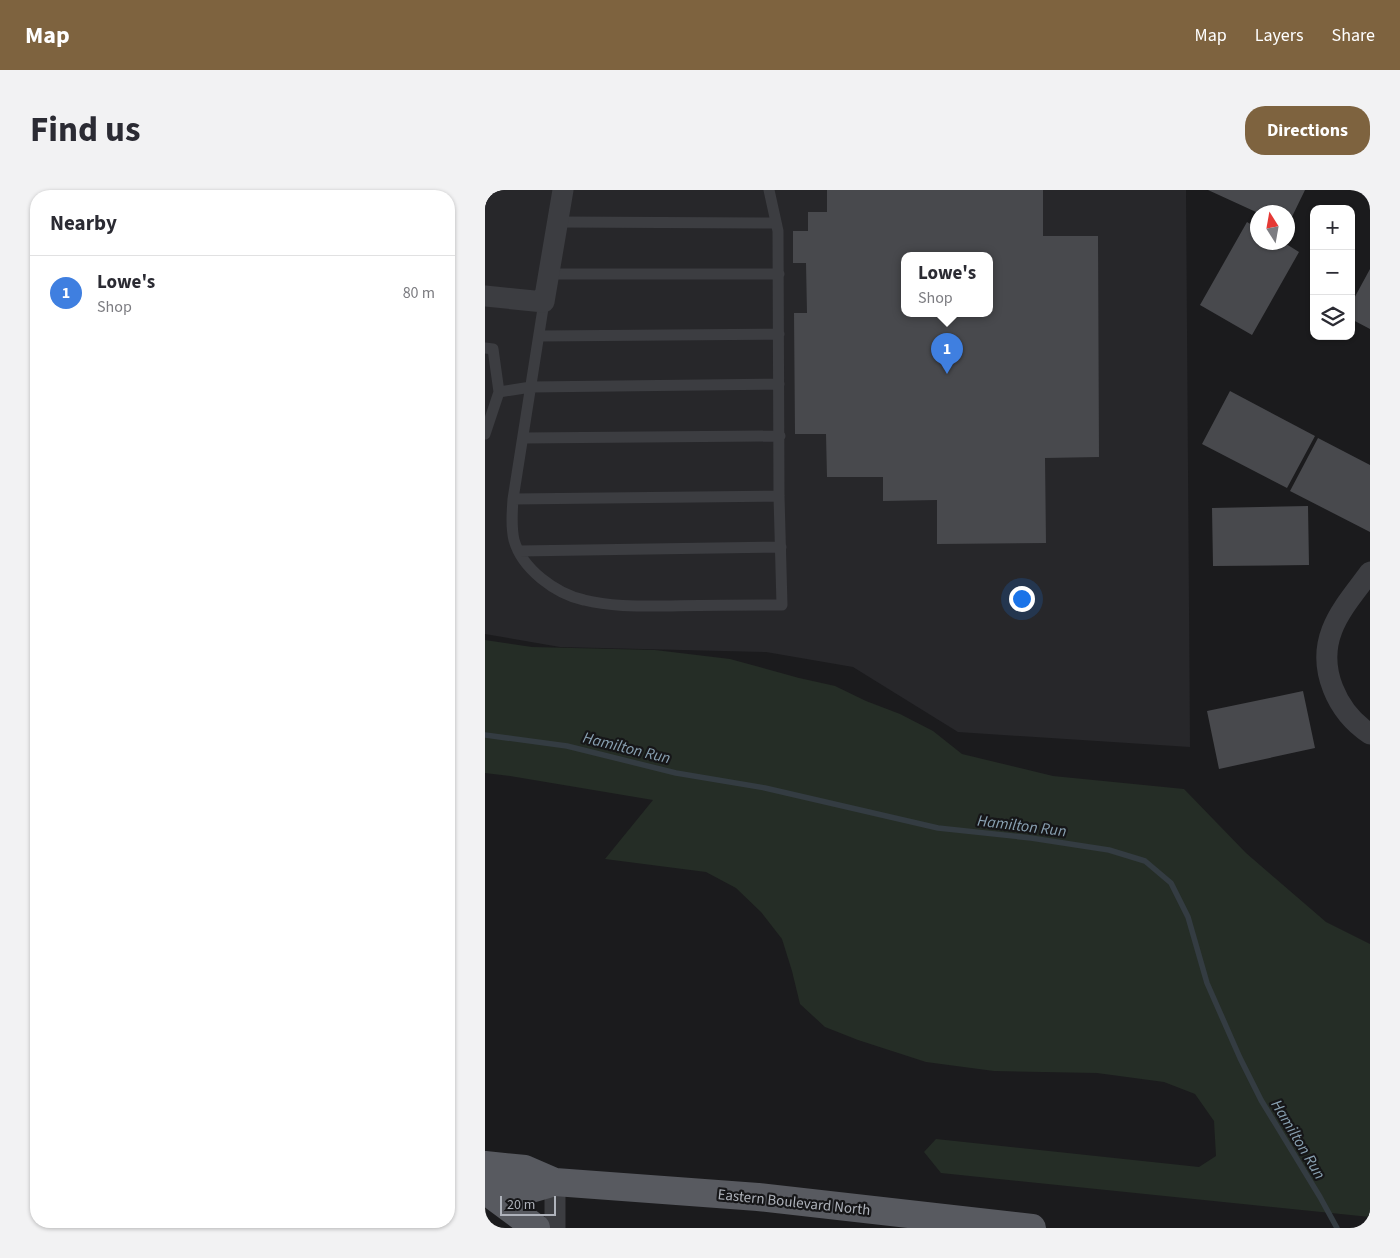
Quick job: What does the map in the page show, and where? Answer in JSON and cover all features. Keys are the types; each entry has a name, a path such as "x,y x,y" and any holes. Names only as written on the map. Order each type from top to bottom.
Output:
{"main road":[{"name":"Eastern Boulevard North","path":"485,1165 525,1169 555,1182 758,1197 1032,1228"},
{"name":"Eastern Boulevard North","path":"485,1189 520,1192 555,1182"},
{"path":"485,1189 536,1228"}],"street":[{"path":"485,296 544,302 563,190"},
{"path":"1370,572 1340,614 1332,631 1328,652 1328,667 1333,692 1345,711 1359,726 1370,734"},
{"path":"555,1182 555,1228"}],"lane":[{"path":"544,302 513,499 512,527 515,542 528,564 559,591 583,600 606,604 634,606 782,605 779,496 778,232 769,190"},
{"path":"557,222 776,223"},
{"path":"548,274 779,274"},
{"path":"540,336 779,334"},
{"path":"485,348 493,349 499,392 485,434"},
{"path":"499,392 531,387 779,384"},
{"path":"523,438 780,436"},
{"path":"513,499 779,496"},
{"path":"519,551 781,547"}],"shaded area":[{"path":"485,190 1186,190 1190,747 958,732 853,667 766,652 560,647 485,634"},
{"path":"485,640 532,647 655,650 730,659 835,686 866,701 900,714 933,731 962,754 1053,776 1184,789 1246,853 1326,922 1370,944 1370,1217 941,1173 924,1152 936,1139 1199,1167 1216,1156 1214,1121 1195,1094 1164,1082 1097,1073 994,1071 926,1062 825,1027 800,1004 782,939 761,912 736,888 706,872 605,859 653,800 485,773"}],"building":[{"path":"827,190 1043,190 1043,236 1098,236 1099,457 1045,458 1046,543 937,544 937,500 883,501 883,477 827,477 826,434 795,434 794,313 807,313 806,263 793,263 793,231 808,231 808,212 827,212"},
{"path":"1208,190 1305,190 1295,211 1295,205 1250,205 1250,209"},
{"path":"1247,222 1250,224 1250,250 1295,250 1299,252 1252,335 1200,305"},
{"path":"1370,269 1370,329 1355,321 1355,297"},
{"path":"1230,391 1315,436 1287,488 1202,444"},
{"path":"1318,438 1370,465 1370,532 1290,491"},
{"path":"1308,506 1309,565 1213,566 1212,508"},
{"path":"1303,691 1315,748 1219,769 1207,711"}],"waterway":[{"name":"Hamilton Run","path":"485,735 567,746 676,773 765,788 938,828 1031,838 1109,850 1145,861 1171,883 1188,917 1207,983 1240,1058 1261,1100 1337,1228"}],"place":[{"name":"Lowe's","path":"947,374"}]}
